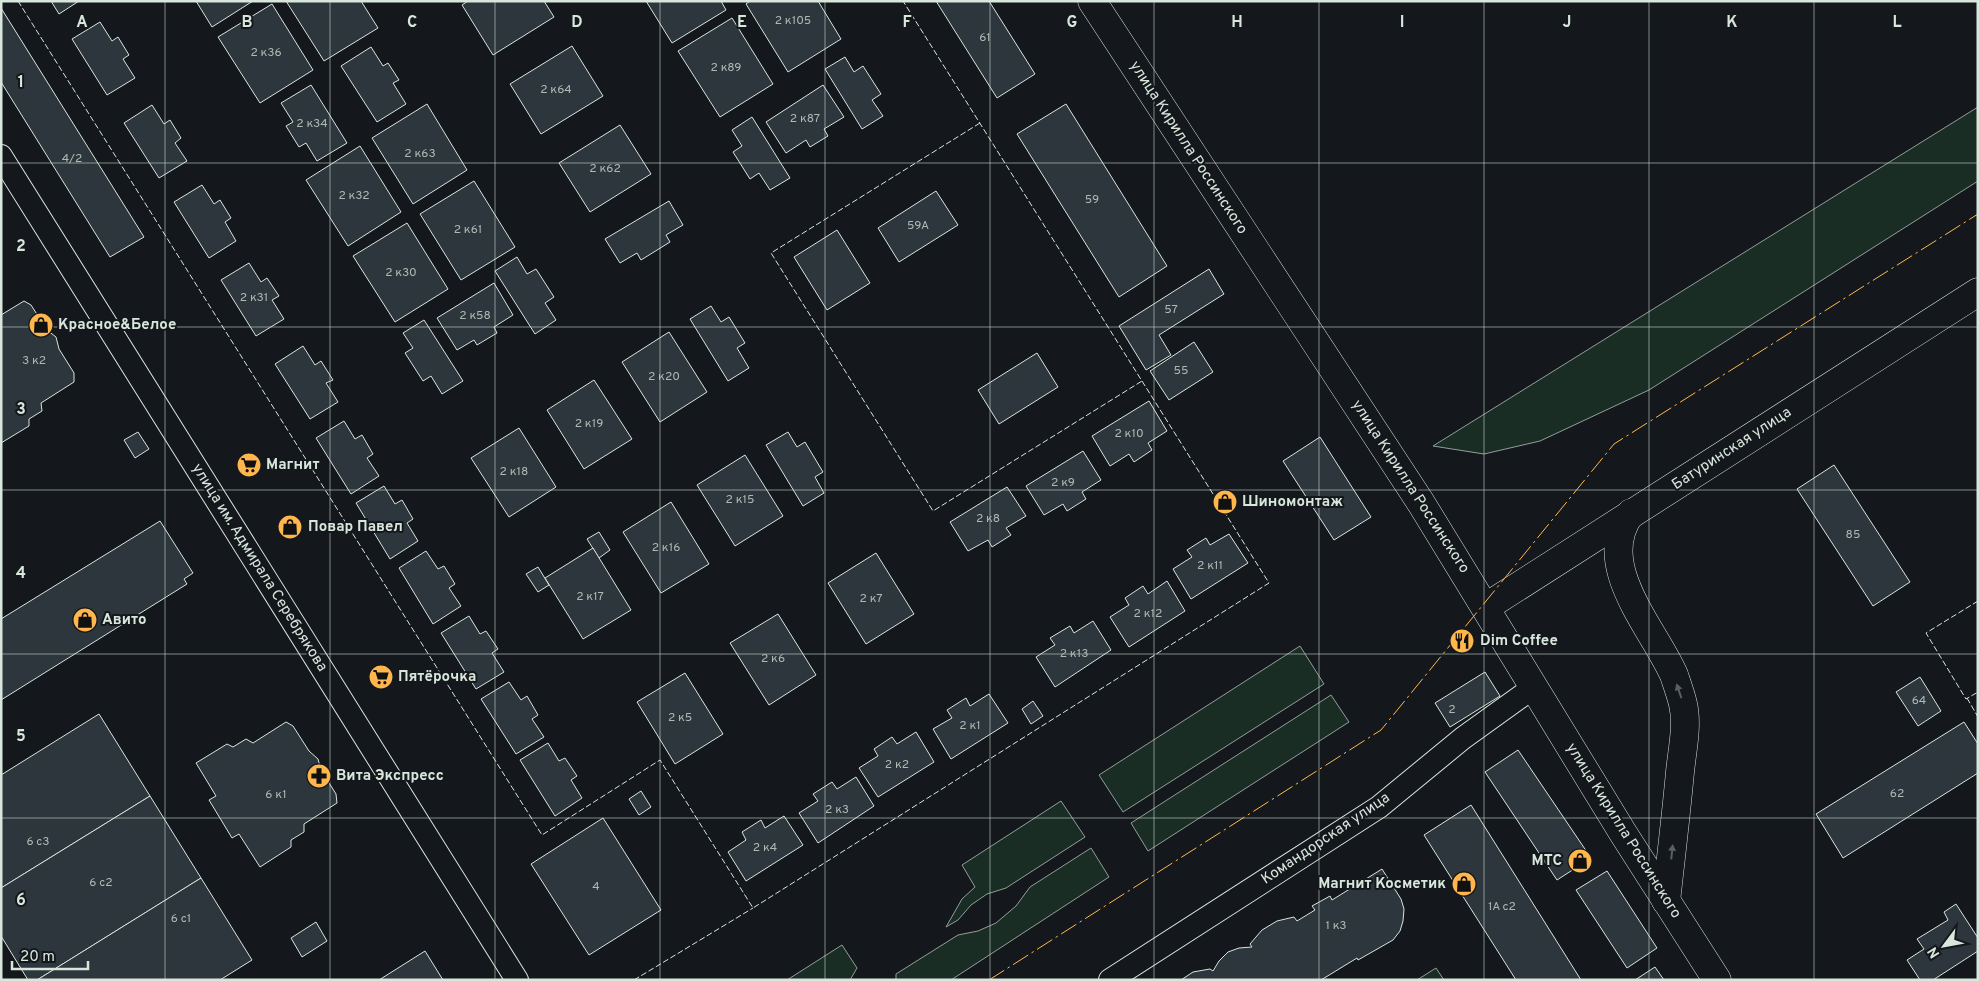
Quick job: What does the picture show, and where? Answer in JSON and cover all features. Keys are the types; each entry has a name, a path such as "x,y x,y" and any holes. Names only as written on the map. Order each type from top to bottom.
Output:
{"main road":[{"name":"улица Кирилла Россинского","path":"1092,1 1406,479 1666,901 1717,980"},
{"name":"Батуринская улица","path":"1486,607 1978,292"},
{"path":"1631,513 1622,525 1618,552 1624,580 1636,608 1673,674 1684,706 1683,743 1666,901"}],"street":[{"name":"улица им. Адмирала Серебрякова","path":"1,156 517,980"},
{"name":"Командорская улица","path":"1110,980 1378,807 1462,738 1534,688"}],"green space":[{"path":"1978,107 1978,181 1649,390 1540,441 1484,454 1433,446"},
{"path":"1300,646 1324,684 1123,812 1099,775"},
{"path":"1331,695 1349,722 1148,851 1131,823"},
{"path":"1061,801 1085,837 1006,888 987,894 971,905 958,920 946,927 962,899 975,887 962,865"},
{"path":"1091,848 1109,877 951,980 896,980 896,974 958,935 978,931 996,923 1016,906 1030,887"},
{"path":"842,945 857,968 850,980 787,980"},
{"path":"1436,968 1444,980 1417,980"}],"building":[{"path":"51,1 79,1 59,14"},
{"path":"196,1 253,1 212,27"},
{"path":"286,1 361,1 378,28 324,61"},
{"path":"468,1 544,1 554,17 493,55 462,5"},
{"path":"646,1 721,1 726,10 672,43"},
{"path":"750,1 818,1 841,39 788,72 746,4"},
{"path":"936,1 989,1 1035,74 997,98"},
{"path":"272,4 313,70 260,103 218,37"},
{"path":"1,8 144,237 110,257 1,82"},
{"path":"732,18 773,84 720,117 678,51"},
{"path":"100,22 112,41 118,37 129,55 123,59 135,78 107,95 72,39"},
{"path":"572,46 603,96 541,134 510,84"},
{"path":"371,47 383,66 388,63 399,80 393,83 406,104 377,122 341,66"},
{"path":"845,57 854,72 863,66 881,94 872,100 883,116 862,129 825,69"},
{"path":"311,85 347,143 317,161 306,143 299,147 286,126 293,122 281,103"},
{"path":"823,85 844,117 824,129 828,136 810,147 806,140 786,153 766,122"},
{"path":"427,104 467,170 413,204 372,138"},
{"path":"1066,104 1167,266 1119,297 1017,134"},
{"path":"152,105 164,124 170,120 181,138 175,143 187,161 159,178 124,123"},
{"path":"752,117 790,178 770,190 759,173 750,179 733,152 742,146 732,130"},
{"path":"620,125 651,174 590,212 559,163"},
{"path":"360,146 401,212 348,246 306,180"},
{"path":"474,181 515,247 461,280 420,214"},
{"path":"202,185 214,204 220,200 231,218 225,222 236,241 209,258 174,202"},
{"path":"936,191 958,225 899,262 878,228"},
{"path":"669,201 683,225 666,235 670,242 641,260 637,253 620,263 605,239"},
{"path":"407,223 448,289 395,322 353,256"},
{"path":"837,230 870,283 827,310 794,257"},
{"path":"517,257 527,274 536,269 554,297 545,303 556,320 535,334 495,271"},
{"path":"249,263 261,282 267,278 279,296 272,300 284,319 256,336 221,280"},
{"path":"1209,269 1224,294 1159,335 1171,355 1146,370 1119,326"},
{"path":"494,283 513,315 494,327 497,333 477,345 474,340 457,350 437,318"},
{"path":"24,301 31,305 47,330 56,337 59,349 74,373 74,382 41,403 42,411 29,419 29,426 1,443 1,315"},
{"path":"711,306 721,322 729,317 745,343 737,348 749,368 728,381 690,319"},
{"path":"424,320 463,381 442,394 431,376 423,381 405,353 413,348 403,333"},
{"path":"669,332 707,392 660,422 622,362"},
{"path":"1194,342 1213,372 1169,400 1150,371"},
{"path":"303,346 315,365 321,361 333,380 326,383 338,402 310,419 275,364"},
{"path":"1037,353 1058,387 999,424 978,390"},
{"path":"594,380 632,439 584,469 547,410"},
{"path":"1149,401 1167,431 1148,443 1152,450 1134,462 1129,454 1110,466 1092,436"},
{"path":"344,421 355,439 362,435 373,454 367,458 379,476 351,494 316,438"},
{"path":"519,428 556,487 509,517 471,458"},
{"path":"138,432 149,449 135,458 124,440"},
{"path":"788,432 797,447 805,442 823,472 815,477 824,493 803,506 766,445"},
{"path":"1320,437 1371,517 1334,540 1283,461"},
{"path":"1083,451 1101,480 1082,492 1086,499 1067,511 1063,504 1044,515 1026,486"},
{"path":"745,455 783,516 735,546 697,485"},
{"path":"1834,465 1910,582 1873,606 1797,489"},
{"path":"384,486 395,504 402,500 413,519 407,523 418,541 390,559 356,503"},
{"path":"1007,487 1026,516 1006,528 1011,535 992,547 988,540 968,551 950,522"},
{"path":"671,502 709,564 661,593 623,532"},
{"path":"160,521 193,573 184,579 187,584 1,700 1,619"},
{"path":"599,532 610,550 599,558 587,539"},
{"path":"1229,534 1248,563 1191,599 1173,569 1192,557 1187,550 1206,538 1210,545"},
{"path":"593,548 631,610 583,639 545,578"},
{"path":"426,551 438,569 444,566 455,584 449,588 461,606 433,624 399,568"},
{"path":"876,553 914,614 866,644 828,583"},
{"path":"538,567 549,585 538,592 526,574"},
{"path":"1167,581 1185,611 1129,647 1110,617 1129,605 1125,598 1143,586 1148,594"},
{"path":"778,614 816,675 769,705 730,643"},
{"path":"469,616 480,634 486,631 498,649 492,653 504,672 476,689 441,633"},
{"path":"1093,621 1111,650 1055,687 1036,657 1055,645 1050,638 1070,626 1074,633"},
{"path":"1485,672 1500,696 1450,727 1435,703"},
{"path":"685,673 723,734 675,764 637,702"},
{"path":"1920,677 1941,711 1918,726 1896,692"},
{"path":"509,682 521,700 527,696 538,715 532,719 544,737 516,754 481,699"},
{"path":"989,694 1008,723 951,759 933,729 952,718 947,710 966,698 970,706"},
{"path":"1033,701 1043,716 1031,724 1022,709"},
{"path":"99,714 150,796 1,888 1,775"},
{"path":"286,722 293,726 309,751 318,759 321,770 336,794 337,803 304,824 304,832 291,840 291,847 260,867 239,834 232,838 209,800 216,796 196,763 227,744 233,747 246,739 253,743"},
{"path":"1964,722 1978,744 1978,773 1843,858 1816,814"},
{"path":"916,732 934,762 878,797 859,768 878,756 874,749 892,737 897,744"},
{"path":"548,743 559,761 565,758 577,776 571,780 582,798 555,816 520,760"},
{"path":"1518,750 1591,858 1557,880 1485,772"},
{"path":"856,777 874,806 818,843 799,813 818,801 813,794 832,782 837,789"},
{"path":"641,791 651,807 639,815 629,799"},
{"path":"150,796 201,878 37,980 28,980 1,936 1,888"},
{"path":"1471,805 1581,980 1516,980 1424,835"},
{"path":"784,816 803,845 746,881 728,852 746,840 742,832 761,820 765,828"},
{"path":"603,818 661,910 589,955 531,864"},
{"path":"1382,869 1401,899 1404,909 1403,921 1400,931 1393,940 1358,960 1357,958 1321,980 1181,980 1193,972 1210,969 1213,971 1228,952 1239,948 1252,947 1250,944 1262,930 1277,921 1294,917 1297,921 1315,910 1312,906 1330,896 1332,900"},
{"path":"1607,871 1657,948 1627,968 1576,890"},
{"path":"201,878 252,960 220,980 37,980"},
{"path":"1956,904 1978,938 1978,951 1933,980 1920,980 1907,960 1924,949 1917,939 1948,920 1944,912"},
{"path":"316,922 327,941 302,957 291,938"},
{"path":"425,951 443,980 379,980"},
{"path":"1655,967 1664,980 1635,980"}],"fence":[{"path":"18,1 542,835 660,760 753,908 1269,583 903,1"},
{"path":"980,123 771,253 933,511 1142,381"},
{"path":"1978,601 1926,633 1966,699 1978,692"},
{"path":"1967,698 1978,717"},
{"path":"634,980 753,908"}],"power":[{"path":"989,980 1381,730 1614,444 1978,214"}],"place":[{"name":"Красное&Белое","path":"41,325"},
{"name":"Магнит","path":"249,465"},
{"name":"Шиномонтаж","path":"1225,502"},
{"name":"Повар Павел","path":"290,527"},
{"name":"Авито","path":"85,620"},
{"name":"Dim Coffee","path":"1462,641"},
{"name":"Пятёрочка","path":"381,677"},
{"name":"Вита Экспресс","path":"319,776"},
{"name":"МТС","path":"1580,861"},
{"name":"Магнит Косметик","path":"1464,884"}]}
